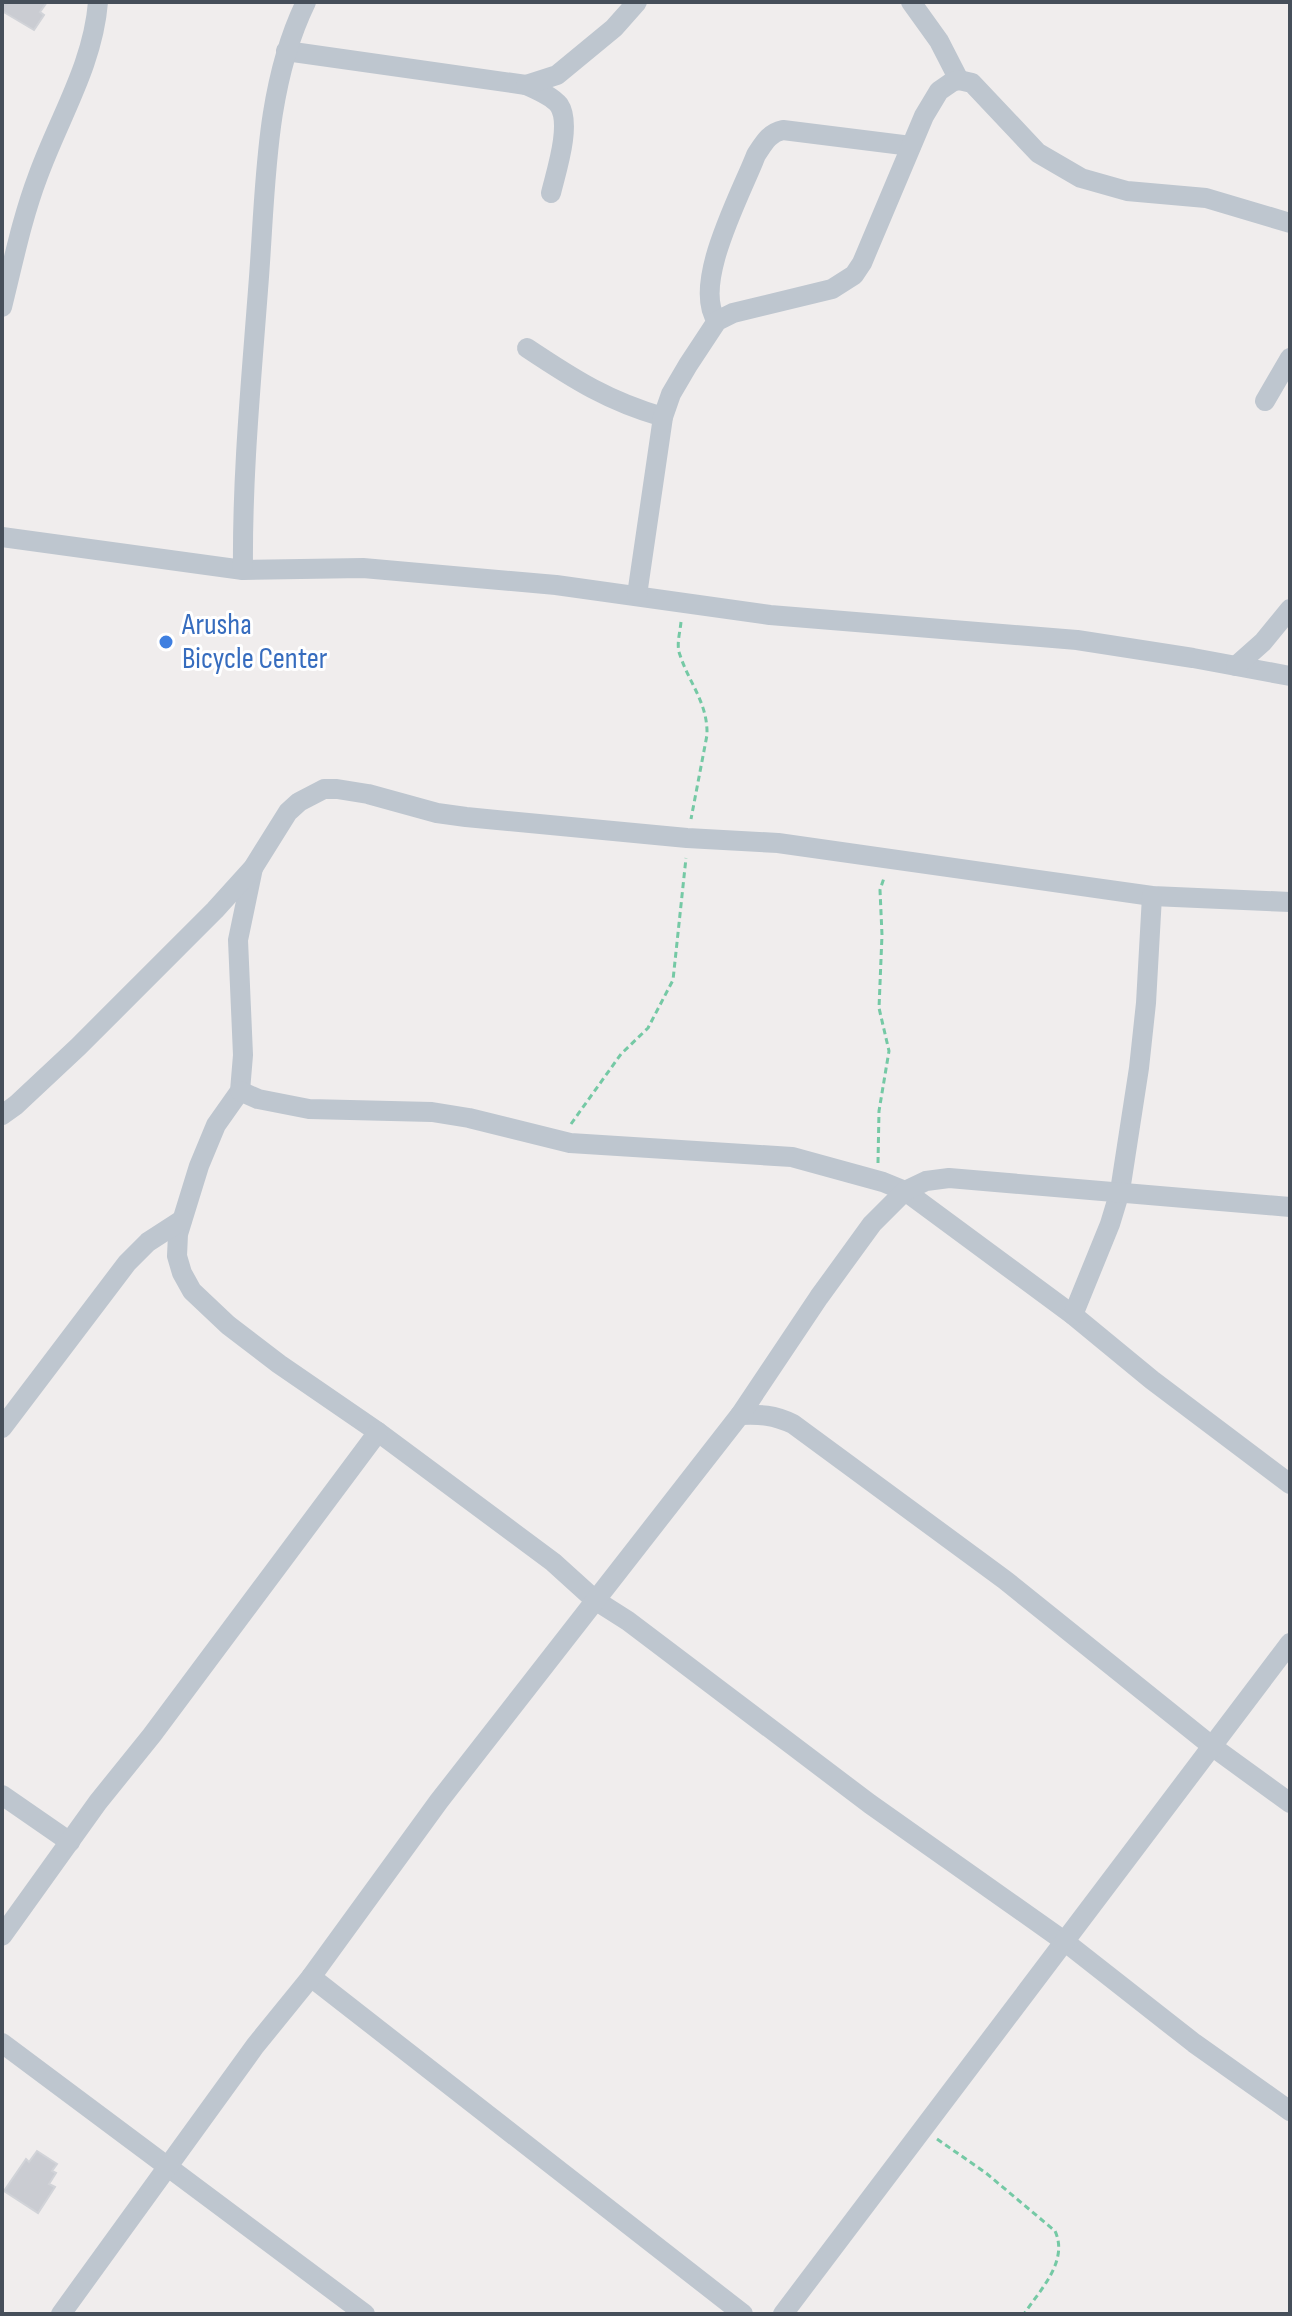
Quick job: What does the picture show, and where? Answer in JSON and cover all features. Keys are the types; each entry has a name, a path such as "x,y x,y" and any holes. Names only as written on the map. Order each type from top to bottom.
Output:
{"street":[{"path":"2,307 24,215 37,177 88,57 98,2"},
{"path":"243,570 246,418 269,146 286,51 306,2"},
{"path":"526,85 557,75 614,28 637,2"},
{"path":"911,2 939,41 959,80"},
{"path":"286,51 526,85 559,105 564,119 551,193"},
{"path":"637,595 663,417 671,394 688,365 717,321 733,313 832,289 854,275 867,254 924,116 939,91 959,80 972,83 1038,153 1081,178 1127,191 1206,198 1290,223"},
{"path":"717,321 711,313 708,298 710,269 756,155 767,138 783,130 911,146"},
{"path":"527,348 598,394 663,417"},
{"path":"1265,401 1290,358"},
{"path":"2,537 243,570 363,568 637,595 786,616 1077,640 1290,676"},
{"path":"1236,666 1263,642 1290,609"},
{"path":"2,1115 60,1065 152,975 253,868 288,812 299,802 324,789 368,794 437,813 466,817 687,838 778,843 1152,896 1290,902"},
{"path":"253,868 238,940 243,1055 240,1091 216,1125 206,1146 178,1234 177,1256 192,1291 228,1325 553,1562 595,1600 628,1621 859,1796 1064,1941 1194,2043 1290,2111"},
{"path":"1073,1315 1120,1191 1146,1003 1152,896"},
{"path":"240,1091 258,1099 309,1109 432,1112 570,1143 792,1157 879,1181 905,1191 1073,1315 1152,1380 1290,1484"},
{"path":"61,2314 255,2046 311,1977 439,1801 740,1415 872,1224 905,1191 926,1181 949,1178 1290,1207"},
{"path":"2,1428 127,1263 148,1242 182,1220"},
{"path":"740,1415 762,1414 793,1424 1005,1580 1213,1747 1290,1803"},
{"path":"2,1936 378,1432"},
{"path":"783,2314 1290,1643"},
{"path":"2,1795 70,1842"},
{"path":"311,1977 743,2314"},
{"path":"2,2043 365,2314"}],"path":[{"path":"570,1143 569,1126 612,1066 648,1028 669,991 680,922 687,838 707,735 704,705 679,653 684,604"},
{"path":"879,1181 879,1111 889,1051 879,1008 880,890 887,872 898,859"},
{"path":"924,2129 986,2173 1055,2231 1059,2240 1058,2257 1024,2314"}],"building":[{"path":"2,2 47,2 40,12 44,15 34,30 2,11"},
{"path":"37,2151 57,2164 52,2171 56,2173 49,2184 55,2187 38,2213 4,2191 26,2159 29,2162"}],"place":[{"name":"Arusha Bicycle Center","path":"166,642"}]}
